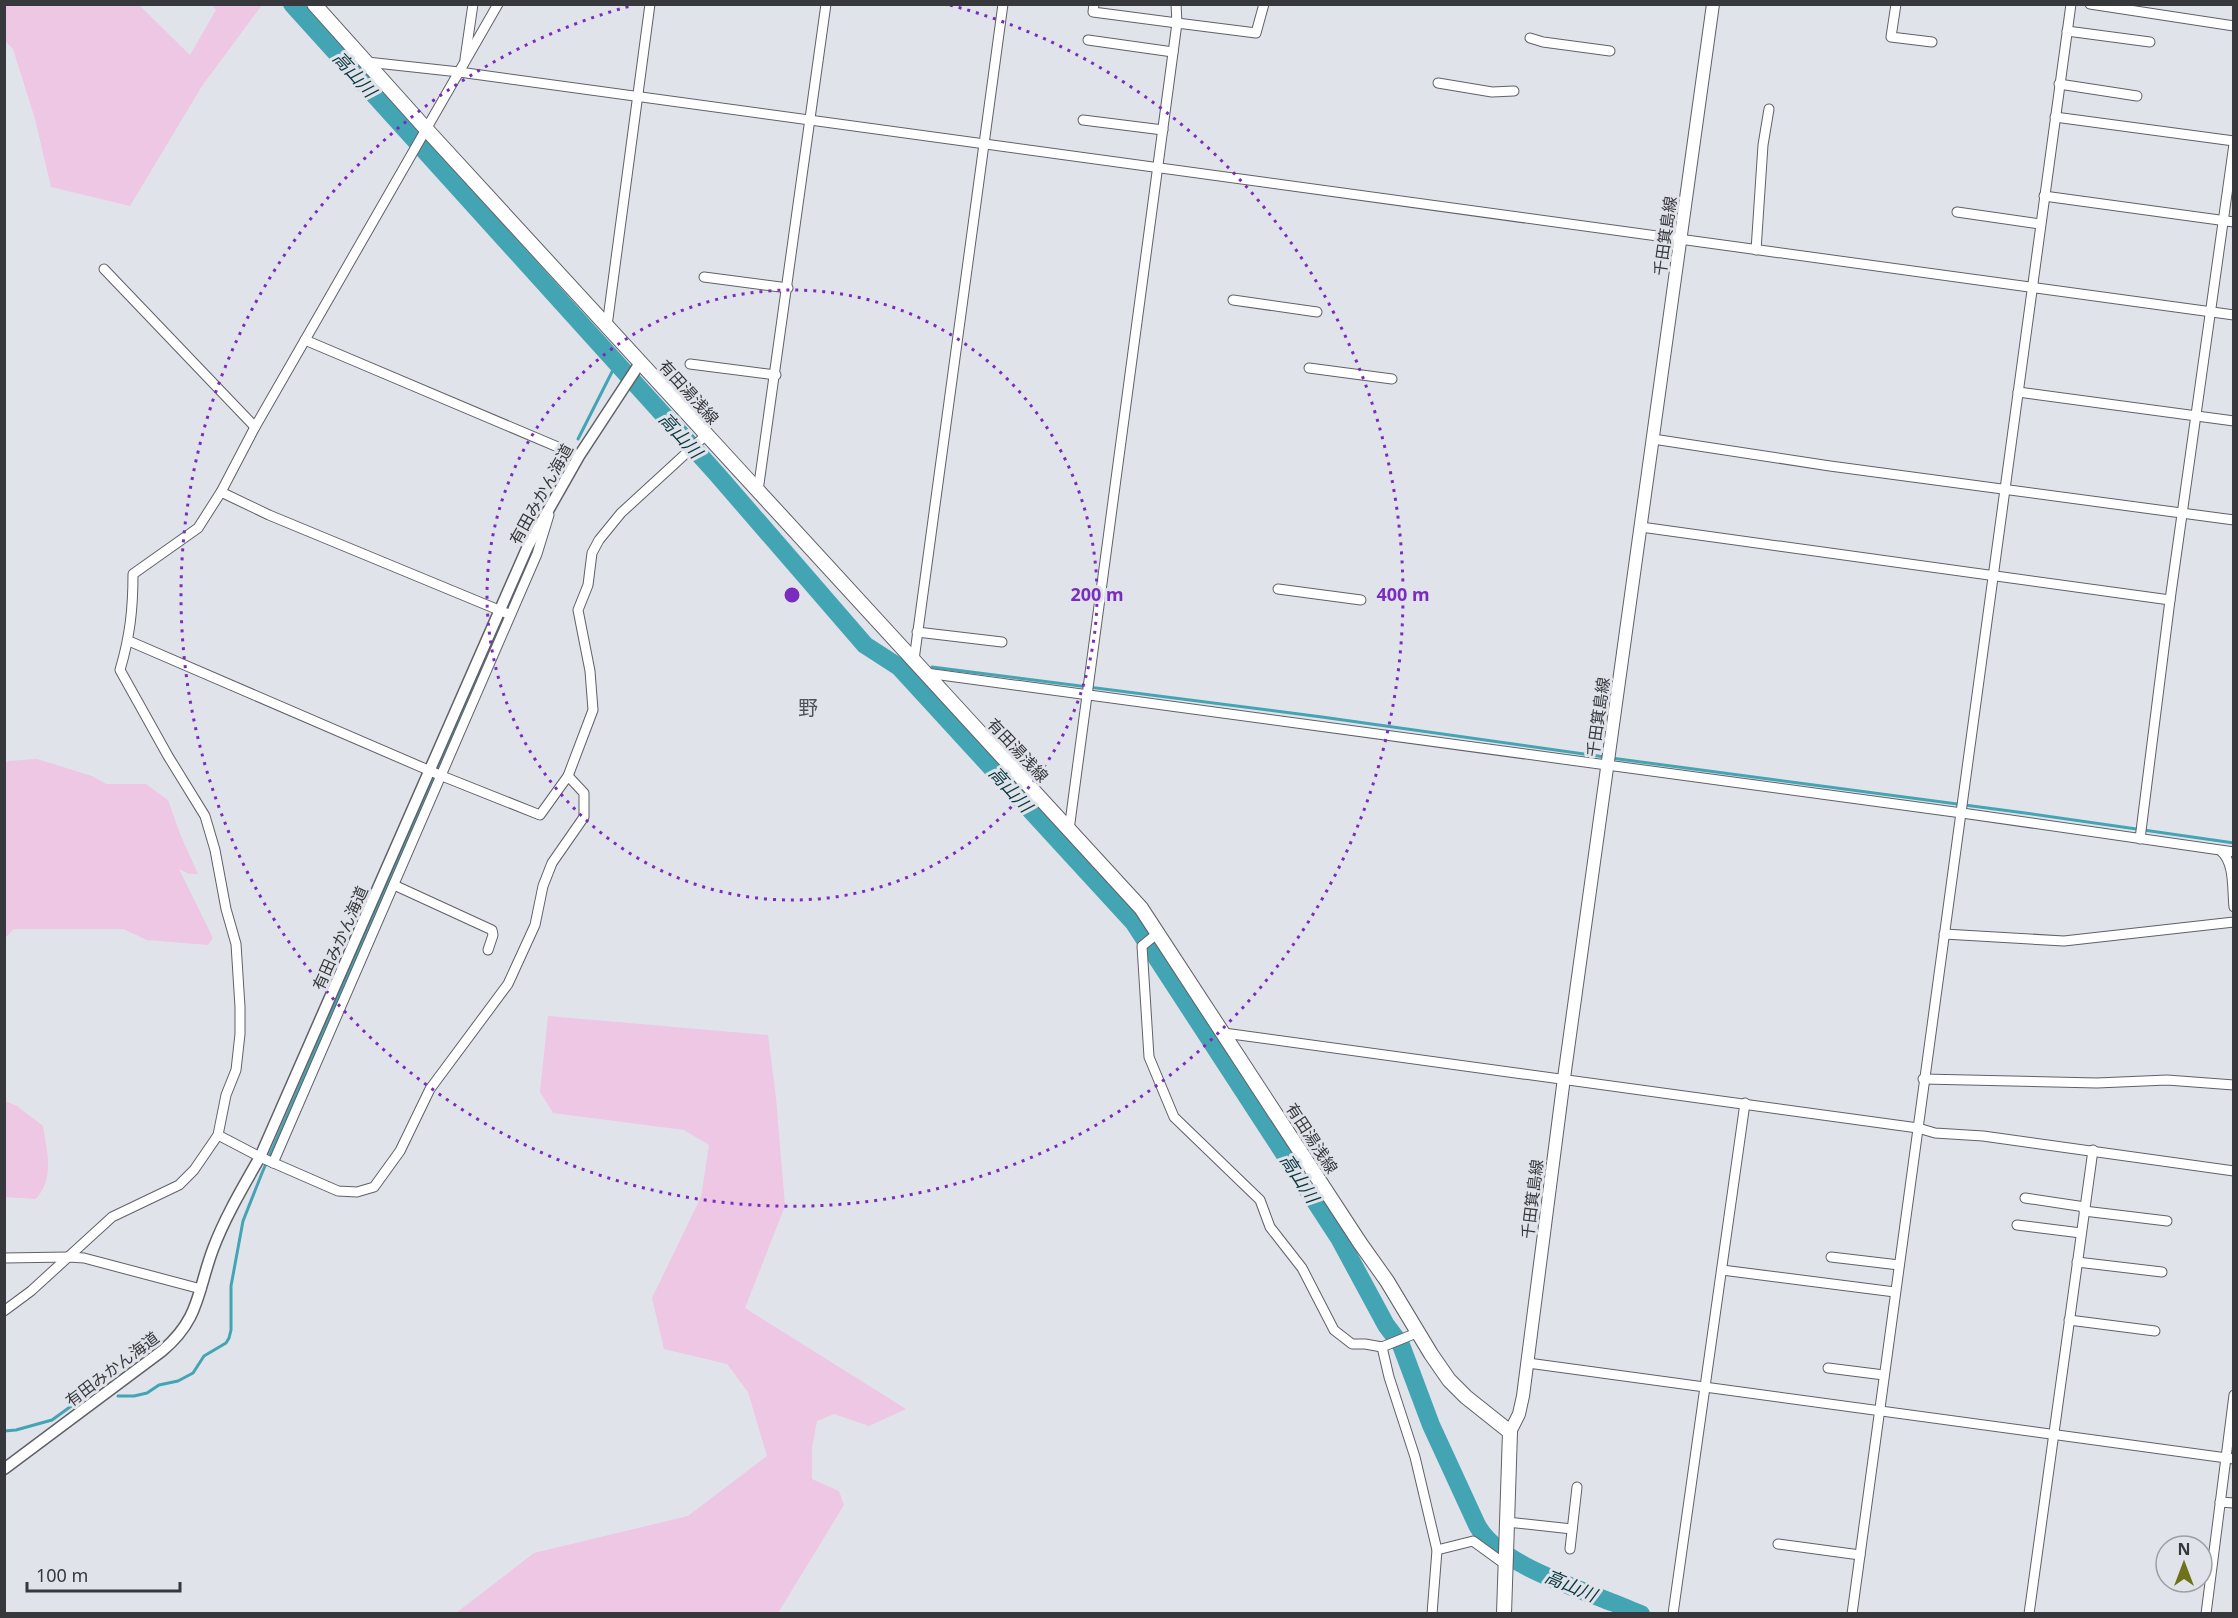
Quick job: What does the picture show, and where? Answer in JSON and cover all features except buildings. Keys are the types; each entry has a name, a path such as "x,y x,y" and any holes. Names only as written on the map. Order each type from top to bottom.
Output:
{"main road":[{"name":"有田湯浅線","path":"314,4 367,62 424,134 607,326 638,366 706,435 1133,897 1159,932 1449,1380 1466,1398 1510,1432"},
{"name":"千田箕島線","path":"1510,1432 1521,1407 1528,1363 1564,1078 1713,4"},
{"path":"1504,1614 1510,1432"}],"street":[{"path":"462,67 473,4"},
{"path":"4,1311 31,1291 112,1217 179,1185 194,1170 218,1135 226,1095 236,1070 240,1007 236,944 226,909 215,850 205,816 120,670 129,641 133,614 133,574 198,528 221,492 255,427 498,4"},
{"path":"607,326 650,4"},
{"path":"758,491 826,4"},
{"path":"914,660 1003,4"},
{"path":"1094,4 1093,12 1256,33 1264,4"},
{"path":"1070,830 1086,694 1177,23 1176,4"},
{"path":"1896,4 1892,38 1932,42"},
{"path":"1852,1614 2071,4"},
{"path":"2090,4 2234,26"},
{"path":"2067,31 2150,42"},
{"path":"1530,38 1542,42 1610,51"},
{"path":"1088,40 1173,52"},
{"path":"367,62 462,67 638,97 2234,315"},
{"path":"1438,83 1482,91 1514,91"},
{"path":"2059,84 2137,96"},
{"path":"1756,250 1763,145 1768,109"},
{"path":"2055,117 2234,143 2170,600 2140,839"},
{"path":"1083,120 1163,130"},
{"path":"2044,196 2234,222"},
{"path":"1957,212 2040,224"},
{"path":"104,269 255,427"},
{"path":"704,277 788,288"},
{"path":"1233,300 1317,312"},
{"path":"305,340 579,456"},
{"path":"690,364 776,375"},
{"name":"有田みかん海道","path":"4,1469 10,1460 173,1342 190,1320 213,1248 260,1157 528,546 579,456 638,366"},
{"path":"1309,368 1392,379"},
{"path":"2018,392 2234,421"},
{"path":"129,641 442,776 540,815 568,776 593,710 590,671 578,610 588,585 592,553 599,540 621,513 706,435"},
{"path":"1653,439 1830,466 2234,520"},
{"path":"221,492 269,515 511,615"},
{"path":"273,1163 537,554 554,498"},
{"path":"1641,527 2170,600"},
{"path":"1278,589 1361,600"},
{"path":"917,632 1002,642"},
{"path":"926,673 1609,759 2234,852"},
{"path":"218,1135 260,1157 338,1191 357,1192 374,1187 400,1151 430,1089 508,984 535,925 543,886 552,863 584,817 584,793 568,776"},
{"path":"2221,851 2226,855 2230,866 2234,907"},
{"path":"394,885 492,930 493,935 488,950"},
{"path":"1944,934 2064,941 2234,922"},
{"path":"1159,932 1142,946 1147,1045 1150,1064 1174,1117 1260,1200 1270,1227 1302,1268 1334,1330 1352,1344 1386,1345 1419,1332"},
{"path":"1224,1033 1745,1103 1918,1128 1930,1132 1983,1136 2093,1150 2234,1171"},
{"path":"1923,1079 2097,1083 2167,1080 2234,1085"},
{"path":"1672,1614 1745,1103"},
{"path":"2029,1614 2093,1150"},
{"path":"2025,1198 2167,1221"},
{"path":"2017,1225 2081,1233"},
{"path":"4,1258 69,1257 98,1261 201,1289"},
{"path":"1831,1257 1899,1265"},
{"path":"2077,1262 2162,1272"},
{"path":"1722,1270 1895,1292"},
{"path":"2069,1320 2155,1331"},
{"path":"1386,1345 1389,1377 1415,1457 1437,1550 1432,1614"},
{"path":"1528,1363 2229,1458"},
{"path":"1828,1368 1884,1375"},
{"path":"2206,1614 2220,1502 2229,1458 2234,1395"},
{"path":"1570,1550 1577,1487"},
{"path":"2220,1502 2234,1503"},
{"path":"1507,1522 1572,1529"},
{"path":"1437,1550 1473,1542 1506,1563"},
{"path":"1778,1544 1860,1555"}],"shaded area":[{"path":"4,5 139,5 190,55 216,10 212,5 262,5 202,86 130,206 51,187 35,119 13,49 5,41"},
{"path":"37,759 92,776 106,784 146,784 168,800 198,874 189,874 179,869 213,938 208,945 147,940 123,929 14,929 5,938 5,764 8,761"},
{"path":"548,1016 768,1035 785,1206 745,1308 906,1409 869,1426 834,1414 817,1421 812,1448 812,1479 839,1491 844,1505 778,1613 456,1613 534,1553 688,1516 767,1456 748,1392 727,1364 664,1349 652,1298 701,1197 709,1145 684,1130 553,1113 540,1092"},
{"path":"5,1101 17,1106 43,1126 48,1155 48,1173 42,1191 36,1199 5,1197"}],"waterway":[{"name":"高山川","path":"292,4 716,473 865,645 899,667 1134,923 1339,1238 1386,1325 1401,1345 1431,1425 1477,1525 1487,1539 1501,1551 1537,1572 1641,1614"},
{"path":"578,439 616,364"},
{"path":"118,1396 147,1393 159,1385 178,1381 193,1373 204,1356 226,1343 229,1338 231,1286 243,1221 531,553"},
{"name":"高山川","path":"899,667 907,667"},
{"path":"932,667 1322,717 1605,757"},
{"path":"1611,758 2234,843"},
{"path":"4,1431 52,1420 88,1394"}],"district":[{"name":"野","path":"808,707"}]}
